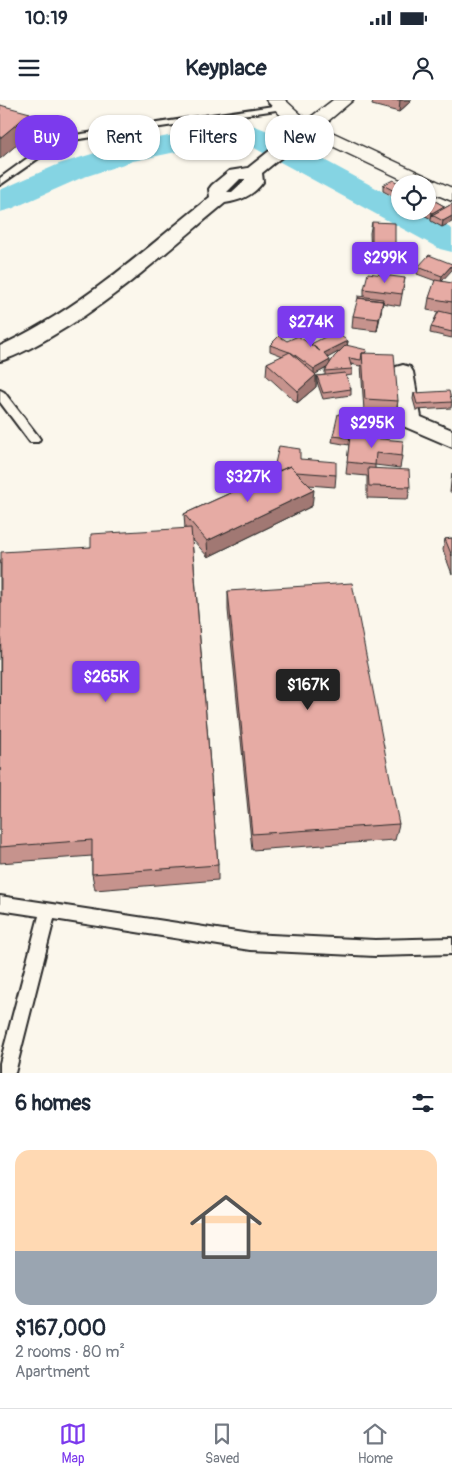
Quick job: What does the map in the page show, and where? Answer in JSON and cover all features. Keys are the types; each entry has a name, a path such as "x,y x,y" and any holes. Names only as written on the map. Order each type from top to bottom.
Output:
{"street":[{"path":"325,115 344,100"},
{"path":"278,104 288,115"},
{"path":"334,140 452,195"},
{"path":"0,354 45,332 77,312 219,199 238,196 254,182 253,172 268,160"},
{"path":"403,372 411,421 452,439"}],"lane":[{"path":"0,182 42,151 71,138 278,104"},
{"path":"0,394 34,439"},
{"path":"0,903 250,942 375,948 452,946"},
{"path":"6,1073 48,910"}],"building":[{"path":"0,105 30,113 28,115 15,115 15,126 0,138"},
{"path":"391,181 391,189 383,185"},
{"path":"436,202 444,206 436,211"},
{"path":"452,204 452,216 443,221 436,217 436,213"},
{"path":"372,222 395,223 395,245 372,244"},
{"path":"429,255 452,265 442,276 418,267"},
{"path":"368,273 405,278 402,294 364,289"},
{"path":"435,280 452,283 452,302 429,298"},
{"path":"358,296 383,299 383,301 358,298"},
{"path":"358,298 383,301 379,319 353,316"},
{"path":"439,311 452,314 452,332 431,327"},
{"path":"335,332 348,341 324,353 330,360 314,369 292,353 270,345 279,336 287,341 298,336 320,351 311,344"},
{"path":"346,345 367,350 365,353 362,353 361,360 349,358 352,369 325,371 334,357"},
{"path":"290,352 316,375 298,391 267,363"},
{"path":"362,353 394,354 398,401 365,399"},
{"path":"345,373 351,389 323,393 317,376"},
{"path":"449,391 452,402 417,404 414,393"},
{"path":"338,414 361,417 357,437 333,436"},
{"path":"350,436 403,441 402,456 376,453 375,465 347,462"},
{"path":"279,446 300,449 300,459 336,462 336,475 296,472 290,466 279,471 279,469 274,468"},
{"path":"290,466 314,490 207,541 184,514"},
{"path":"368,468 409,470 410,487 369,486"},
{"path":"191,528 218,865 92,874 92,840 0,847 1,552 91,547 91,534"},
{"path":"452,538 452,556 445,539"},
{"path":"352,583 399,824 252,834 228,591"}],"waterway":[{"path":"0,202 70,171 126,153 241,130 265,140 452,242"}]}
